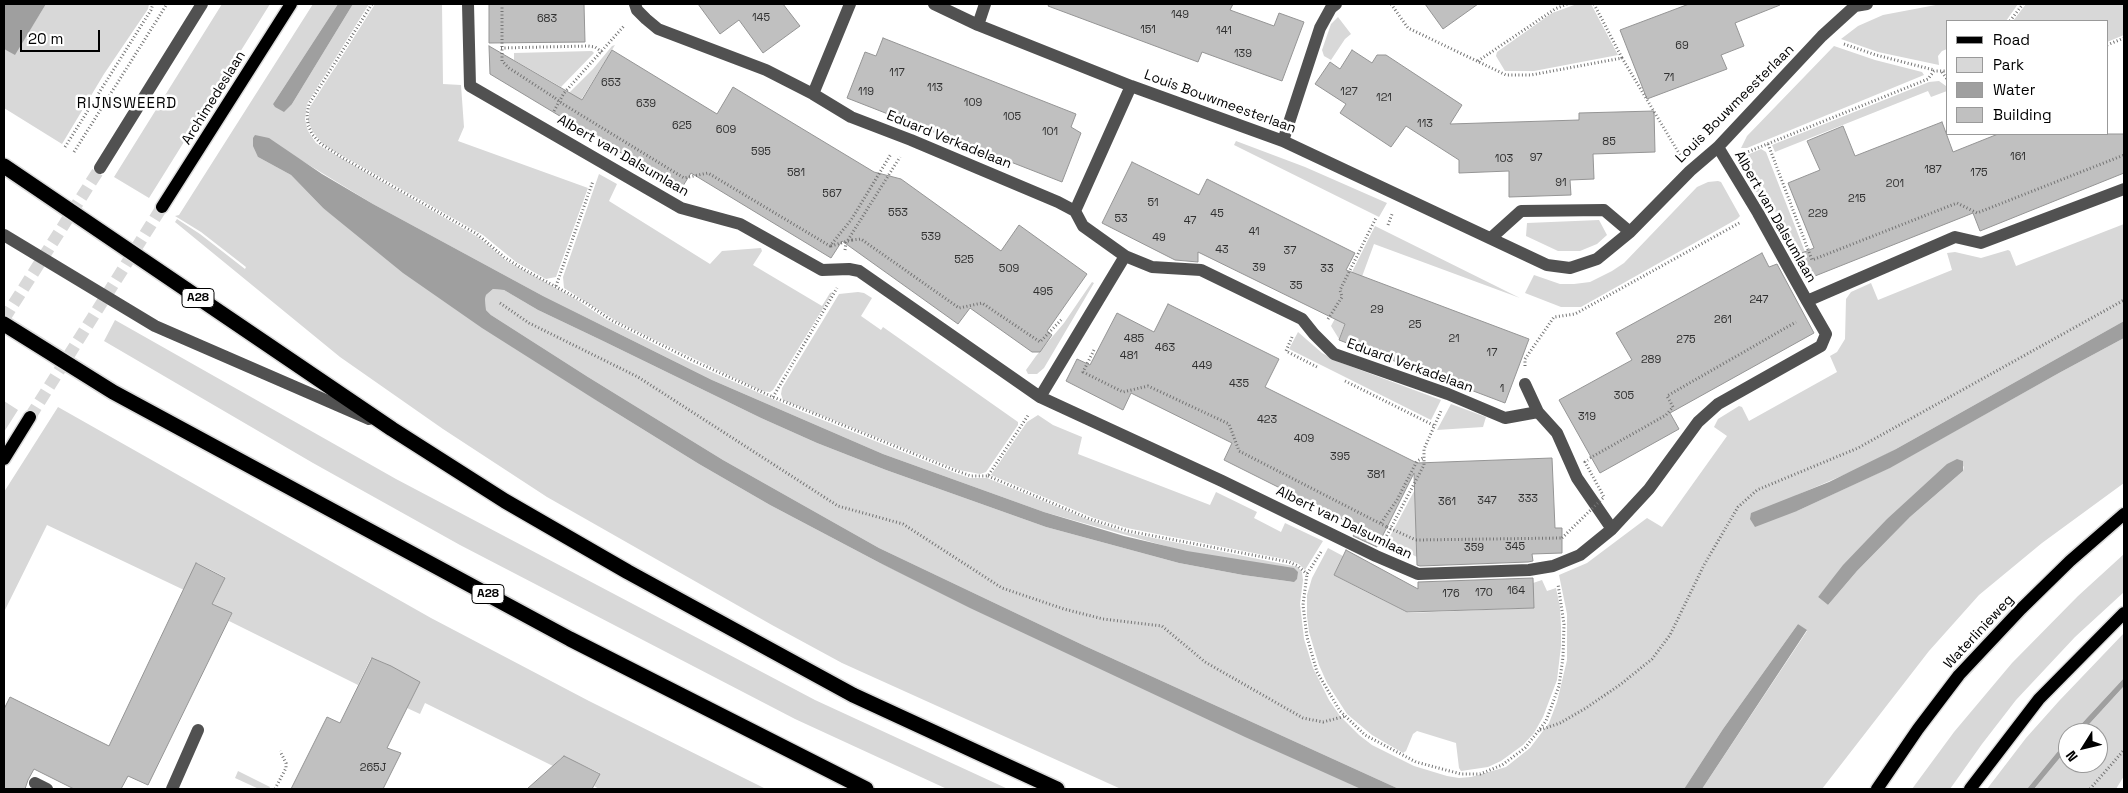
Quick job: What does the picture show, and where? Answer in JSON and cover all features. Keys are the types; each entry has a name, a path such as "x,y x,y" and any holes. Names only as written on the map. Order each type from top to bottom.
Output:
{"highway":[{"name":"A28","path":"4,166 392,429 505,501 578,544 836,686 1057,789"},
{"name":"A28","path":"4,324 113,392 561,634 866,789"}],"main road":[{"name":"Archimedeslaan","path":"162,208 291,4"},
{"path":"4,458 30,417"},
{"name":"Waterlinieweg","path":"1877,789 1918,729 1959,675 2070,561 2124,514"},
{"path":"1970,789 2039,698 2124,613"}],"street":[{"path":"100,168 202,4"},
{"name":"Albert van Dalsumlaan","path":"468,4 470,86 601,160 681,208 740,224 822,270 859,272 1040,397 1376,556 1418,574 1530,570 1553,566 1580,555 1612,529 1649,489 1698,422 1718,404 1820,346 1826,334 1758,212 1718,147"},
{"path":"813,94 850,4"},
{"name":"Louis Bouwmeesterlaan","path":"934,4 978,25 1131,86 1283,141 1547,264 1570,268 1598,259 1630,232 1690,171 1718,147 1822,36 1858,4"},
{"path":"978,25 985,4"},
{"path":"1283,141 1320,28 1331,8 1336,4"},
{"name":"Eduard Verkadelaan","path":"636,7 658,29 766,70 813,94 851,117 911,140 1058,202 1075,211 1083,226 1125,256 1152,267 1201,270 1302,318 1314,334 1334,354 1448,394 1505,418 1538,412"},
{"path":"1075,211 1131,86"},
{"name":"Albert van Dalsumlaan","path":"1807,301 1954,237 1981,243 2124,189"},
{"path":"1491,238 1521,211 1604,210 1630,232"},
{"name":"A28","path":"4,235 156,326 392,429"},
{"path":"1040,397 1125,256"},
{"path":"1525,384 1538,412 1557,433 1577,478 1612,529"},
{"path":"172,789 198,730"},
{"path":"35,783 48,789"}],"path":[{"path":"65,147 153,4"},
{"path":"74,152 167,4"},
{"path":"372,4 309,104 307,114 308,125 312,134 321,144 343,158 477,234 517,265 586,303 611,320 702,365 773,397 954,470 971,476 988,476 1090,519 1128,531 1289,562 1298,566 1307,574"},
{"path":"502,4 502,61 509,68 563,104 684,178 708,173 830,246 861,239 959,308 982,302 1040,342 1060,320"},
{"path":"1390,4 1408,28 1506,76 1531,74 1622,58"},
{"path":"1550,4 1555,9"},
{"path":"1478,61 1555,9 1567,4"},
{"path":"1594,4 1622,58 1690,171"},
{"path":"2011,20 2023,4"},
{"path":"544,128 564,93 602,52 636,7"},
{"path":"1822,36 1876,55 1946,72"},
{"path":"2108,45 2124,38"},
{"path":"501,48 588,46 595,47 602,52"},
{"path":"1726,161 1928,79 1934,70"},
{"path":"1941,71 1946,78"},
{"path":"773,397 836,294 846,243 911,140"},
{"path":"1768,144 1812,260 1957,203 1977,213 2124,155"},
{"path":"830,246 851,220 888,158"},
{"path":"556,286 601,160"},
{"path":"1525,384 1525,359 1554,317 1576,314 1758,212"},
{"path":"1314,334 1333,315 1342,297 1340,290 1376,218"},
{"path":"1540,730 1560,723 1586,708 1621,684 1652,659 1670,635 1704,565 1738,507 1757,490 1858,448 2124,300"},
{"path":"500,303 529,323 638,377 829,501 838,506 903,524 940,550 1002,588 1103,620 1162,626 1205,662 1303,718 1323,722 1346,716"},
{"path":"1095,348 1083,372 1123,392 1148,386 1229,424 1239,451 1416,540 1539,539 1562,538 1604,497 1585,462 1666,416 1673,407 1667,396 1785,328"},
{"path":"1376,556 1424,465 1424,449 1448,394"},
{"path":"988,476 1040,397"},
{"path":"1381,523 1397,500 1417,461 1424,458"},
{"path":"1330,533 1318,559 1307,574 1303,605 1307,636 1317,672 1340,711 1365,734 1416,762 1461,774 1480,774 1502,765 1525,748 1546,721 1559,686 1563,657 1562,604 1553,566"},
{"path":"2090,789 2124,750"},
{"path":"275,789 286,768 286,763 280,751"}],"green space":[{"path":"46,4 149,4 148,9 104,74 62,144 4,108 4,49 15,54"},
{"path":"222,4 270,4 149,198 114,177"},
{"path":"313,4 338,4 273,104 292,104 353,4 369,4 307,104 305,119 308,131 316,143 478,237 507,261 574,298 607,320 689,362 800,411 955,473 970,478 987,478 1089,520 1124,532 1298,567 1302,572 1303,580 1300,604 1304,639 1313,668 1329,700 1340,716 1372,745 1414,766 1459,778 1471,777 1506,767 1530,748 1549,723 1557,702 1567,660 1567,614 1559,575 1587,563 1647,518 1662,527 1727,436 1714,427 1718,419 1739,406 1742,407 1749,421 1837,372 1830,356 1837,352 1845,339 1846,299 1851,292 1871,283 1878,300 1952,270 1947,253 1955,252 1981,258 2008,250 2016,266 2124,224 2124,321 1896,449 1860,468 1797,495 1797,511 1889,468 2124,338 2124,483 2042,543 1979,595 1929,651 1822,789 1702,789 1807,631 1798,624 1723,729 1684,789 1399,789 1085,646 879,548 723,460 491,315 486,310 486,295 493,289 504,290 538,310 761,418 817,443 886,470 1046,527 1179,563 1294,582 1044,512 883,454 712,380 543,296 373,204 299,159 258,157 291,175 323,208 602,404 770,505 880,563 1363,789 1121,789 842,663 547,497 443,429 340,357 175,222 177,219 200,234 245,269 246,267 201,232 175,216 179,215","holes":["1964,466 1963,471 1910,517 1857,571 1828,605 1818,597 1834,578"]},
{"path":"375,4 442,4 443,84 461,85 464,127 458,141 588,188 556,277 546,279 516,262 483,235 332,150 322,143 313,132 308,121 310,107"},
{"path":"1577,4 1591,4 1618,55 1534,71 1505,71 1496,56 1497,52 1552,13"},
{"path":"1941,4 2018,4 2007,20 1946,20 1946,49 1938,56 1939,65 1878,52 1841,39 1858,26 1883,15"},
{"path":"2026,4 2124,4 2124,35 2108,42 2108,20 2014,20"},
{"path":"1338,17 1351,34 1345,39 1331,60 1324,56 1322,50 1331,24"},
{"path":"615,45 581,100 569,93 593,69 612,46"},
{"path":"1834,46 1875,60 1922,72 1924,75 1747,148 1741,148 1747,136"},
{"path":"592,51 594,53 561,87 514,60 514,53"},
{"path":"1939,81 1946,86 1946,91 1931,97 1928,91 1775,152 1772,145 1929,82"},
{"path":"1236,141 1305,167 1387,203 1379,217 1234,145"},
{"path":"1761,149 1766,152 1805,252 1800,254 1764,192 1756,192 1740,159"},
{"path":"599,174 617,184 609,201 710,264 722,251 761,248 762,251 753,265 822,306 830,293 833,292 773,390 770,392 762,391 618,322 564,288 563,277"},
{"path":"1708,182 1721,182 1740,216 1737,219 1581,307 1561,307 1525,293 1534,275 1560,284 1574,284 1590,282 1612,271 1624,263 1697,187"},
{"path":"1599,220 1607,235 1597,244 1580,251 1558,251 1526,236 1527,223"},
{"path":"1375,226 1520,298 1374,244 1339,339 1331,326 1345,300 1343,290"},
{"path":"1092,282 1094,283 1044,368 1037,374 1028,374 1026,370 1064,323"},
{"path":"858,292 872,298 861,316 881,330 883,327 1018,422 1018,425 986,472 980,474 959,470 783,400 782,388 839,294"},
{"path":"115,320 396,479 815,700 1008,789 947,789 795,719 460,545 313,463 104,341"},
{"path":"1298,332 1322,353 1339,362 1441,400 1431,420 1289,349"},
{"path":"4,401 18,410 4,432"},
{"path":"1451,404 1486,417 1483,427 1437,430"},
{"path":"58,407 431,618 589,701 766,789 599,789 594,786 600,773 578,763 571,762 567,757 561,758 553,766 425,703 420,714 407,708 420,682 384,663 371,658 358,685 229,621 232,613 212,604 225,577 197,563 184,590 47,525 4,612 4,492"},
{"path":"1038,415 1053,425 1082,437 1078,454 1210,505 1216,492 1257,512 1254,518 1281,532 1285,523 1323,541 1305,570 1299,564 1289,560 1127,528 1094,518 991,475 1027,422"},
{"path":"1428,465 1416,533 1417,557 1387,542"},
{"path":"1328,548 1343,556 1334,575 1408,613 1533,608 1533,583 1542,580 1547,591 1556,588 1560,607 1561,627 1557,680 1543,717 1534,733 1523,745 1501,761 1488,767 1461,771 1456,743 1417,731 1413,734 1406,751 1403,753 1372,735 1347,714 1327,683 1319,665 1309,632 1307,616 1307,595 1312,578"},
{"path":"2124,554 2124,592 2075,637 2016,700 1950,789 1912,789 1954,732 2012,663 2078,596"},
{"path":"2124,633 2124,678 2082,723 2058,723 2058,751 2027,789 1987,789 2026,738"},
{"path":"2124,686 2124,776 2116,789 2034,789 2058,760 2058,773 2108,773 2108,723 2090,723"},
{"path":"238,771 270,787 269,789 259,789 235,778"}],"water":[{"path":"4,4 46,4 15,55 4,49"},
{"path":"338,4 353,4 292,104 284,112 273,104"},
{"path":"255,135 269,138 322,174 373,204 543,296 712,380 883,454 1044,512 1124,536 1187,551 1294,568 1298,572 1297,579 1294,582 1243,575 1179,563 1046,527 886,470 817,443 761,418 538,310 504,290 493,289 486,295 486,310 491,315 723,460 879,548 1085,646 1399,789 1361,789 1245,737 970,608 770,505 602,404 482,328 403,273 323,208 291,175 258,157 253,146"},
{"path":"2124,321 2124,338 1890,468 1797,511 1755,527 1750,519 1751,513 1829,482 1896,449"},
{"path":"1957,459 1963,461 1963,471 1910,517 1857,571 1828,605 1818,597 1843,565 1887,519 1947,464"},
{"path":"1798,624 1807,630 1702,789 1684,789 1723,729"},
{"path":"2124,678 2124,686 2090,723 2082,723"},
{"path":"2058,751 2058,760 2034,789 2027,789"}],"building":[{"path":"489,4 584,4 585,42 489,43"},
{"path":"698,4 783,4 800,26 763,53 739,20 720,34"},
{"path":"1049,4 1233,4 1230,10 1274,26 1279,13 1304,22 1282,81 1202,52 1198,62 1048,6"},
{"path":"1425,4 1478,4 1443,29"},
{"path":"1689,4 1780,5 1735,23 1744,46 1721,55 1727,69 1647,99 1620,30"},
{"path":"883,38 1076,114 1071,127 1081,133 1062,182 847,98 865,52 876,56"},
{"path":"489,46 582,100 612,50 717,114 733,87 874,172 901,179 1001,251 1019,225 1087,274 1047,331 1052,335 1040,352 1032,352 970,308 958,324 842,241 831,258 691,173 681,189 490,74"},
{"path":"1352,50 1372,63 1377,55 1386,55 1462,105 1450,124 1579,120 1579,113 1654,111 1655,152 1593,154 1594,179 1570,180 1571,195 1509,197 1509,171 1459,173 1459,160 1406,126 1391,147 1340,113 1346,104 1315,84 1330,62 1340,69"},
{"path":"1942,122 1953,152 1996,135 2124,134 2124,173 1980,231 1973,213 1805,280 1792,257 1814,248 1788,183 1820,170 1807,141 1843,126 1855,156"},
{"path":"1132,162 1199,195 1207,179 1355,253 1346,270 1529,339 1505,403 1339,340 1345,324 1198,252 1198,262 1175,260 1102,223"},
{"path":"1762,253 1769,267 1777,264 1814,333 1670,413 1679,429 1600,473 1559,400 1632,360 1616,333"},
{"path":"1168,304 1279,359 1265,387 1417,463 1552,458 1555,528 1562,528 1562,553 1532,554 1533,561 1528,562 1417,565 1414,473 1377,547 1353,536 1358,527 1224,460 1232,443 1131,393 1123,410 1066,381 1077,359 1090,365 1117,313 1154,332"},
{"path":"1346,550 1418,589 1418,582 1533,578 1534,608 1407,612 1334,575"},
{"path":"196,563 225,578 212,604 232,613 148,785 128,776 121,789 74,789 34,769 25,789 4,789 4,709 10,697 109,746"},
{"path":"372,658 420,682 387,748 401,753 383,789 291,789 327,717 340,723"},
{"path":"564,756 600,774 592,789 527,789"}],"tunnel":[{"path":"4,319 100,168"},
{"path":"30,417 162,207"}],"district":[{"name":"RIJNSWEERD","path":"127,104"}]}
